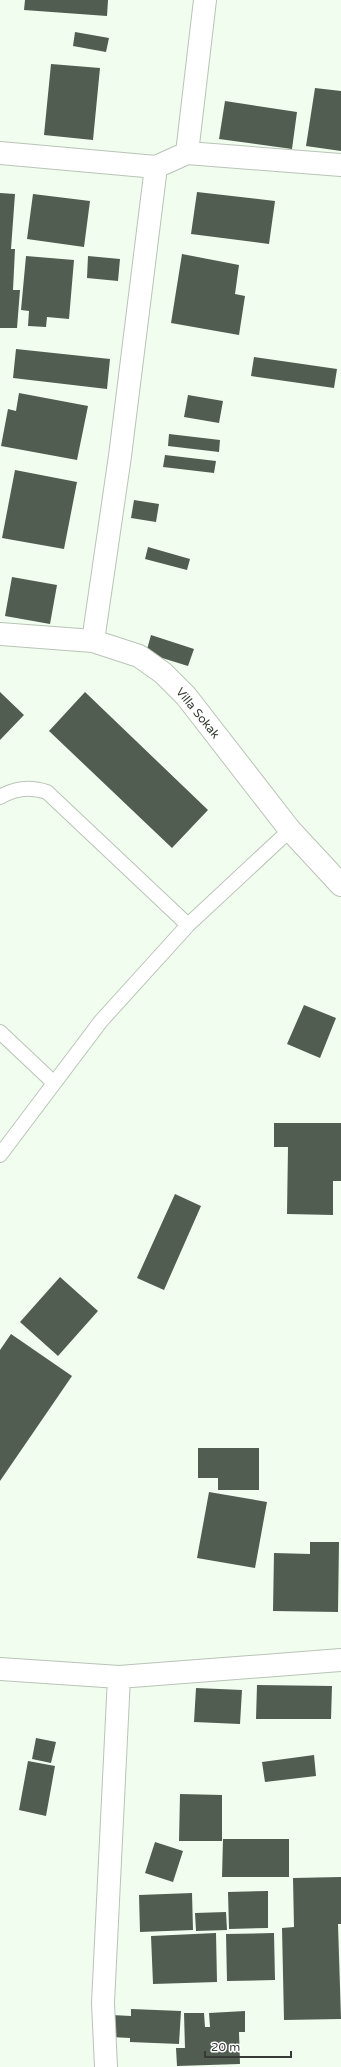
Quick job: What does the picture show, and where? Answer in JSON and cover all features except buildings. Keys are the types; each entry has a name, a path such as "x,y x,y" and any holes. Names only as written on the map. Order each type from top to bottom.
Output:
{"street":[{"path":"187,153 205,0"},
{"path":"0,153 156,167 187,153 341,165"},
{"path":"93,641 120,456 156,167"},
{"name":"Villa Sokak","path":"0,634 93,641 139,656 163,672 186,696 290,830 341,884"},
{"path":"0,1669 119,1677 341,1660"},
{"path":"106,2067 103,2003 119,1677"}],"lane":[{"path":"0,797 18,789 38,789 47,792 188,925"},
{"path":"0,1155 53,1082 101,1021 188,925 290,830"},
{"path":"0,1032 53,1082"}]}
